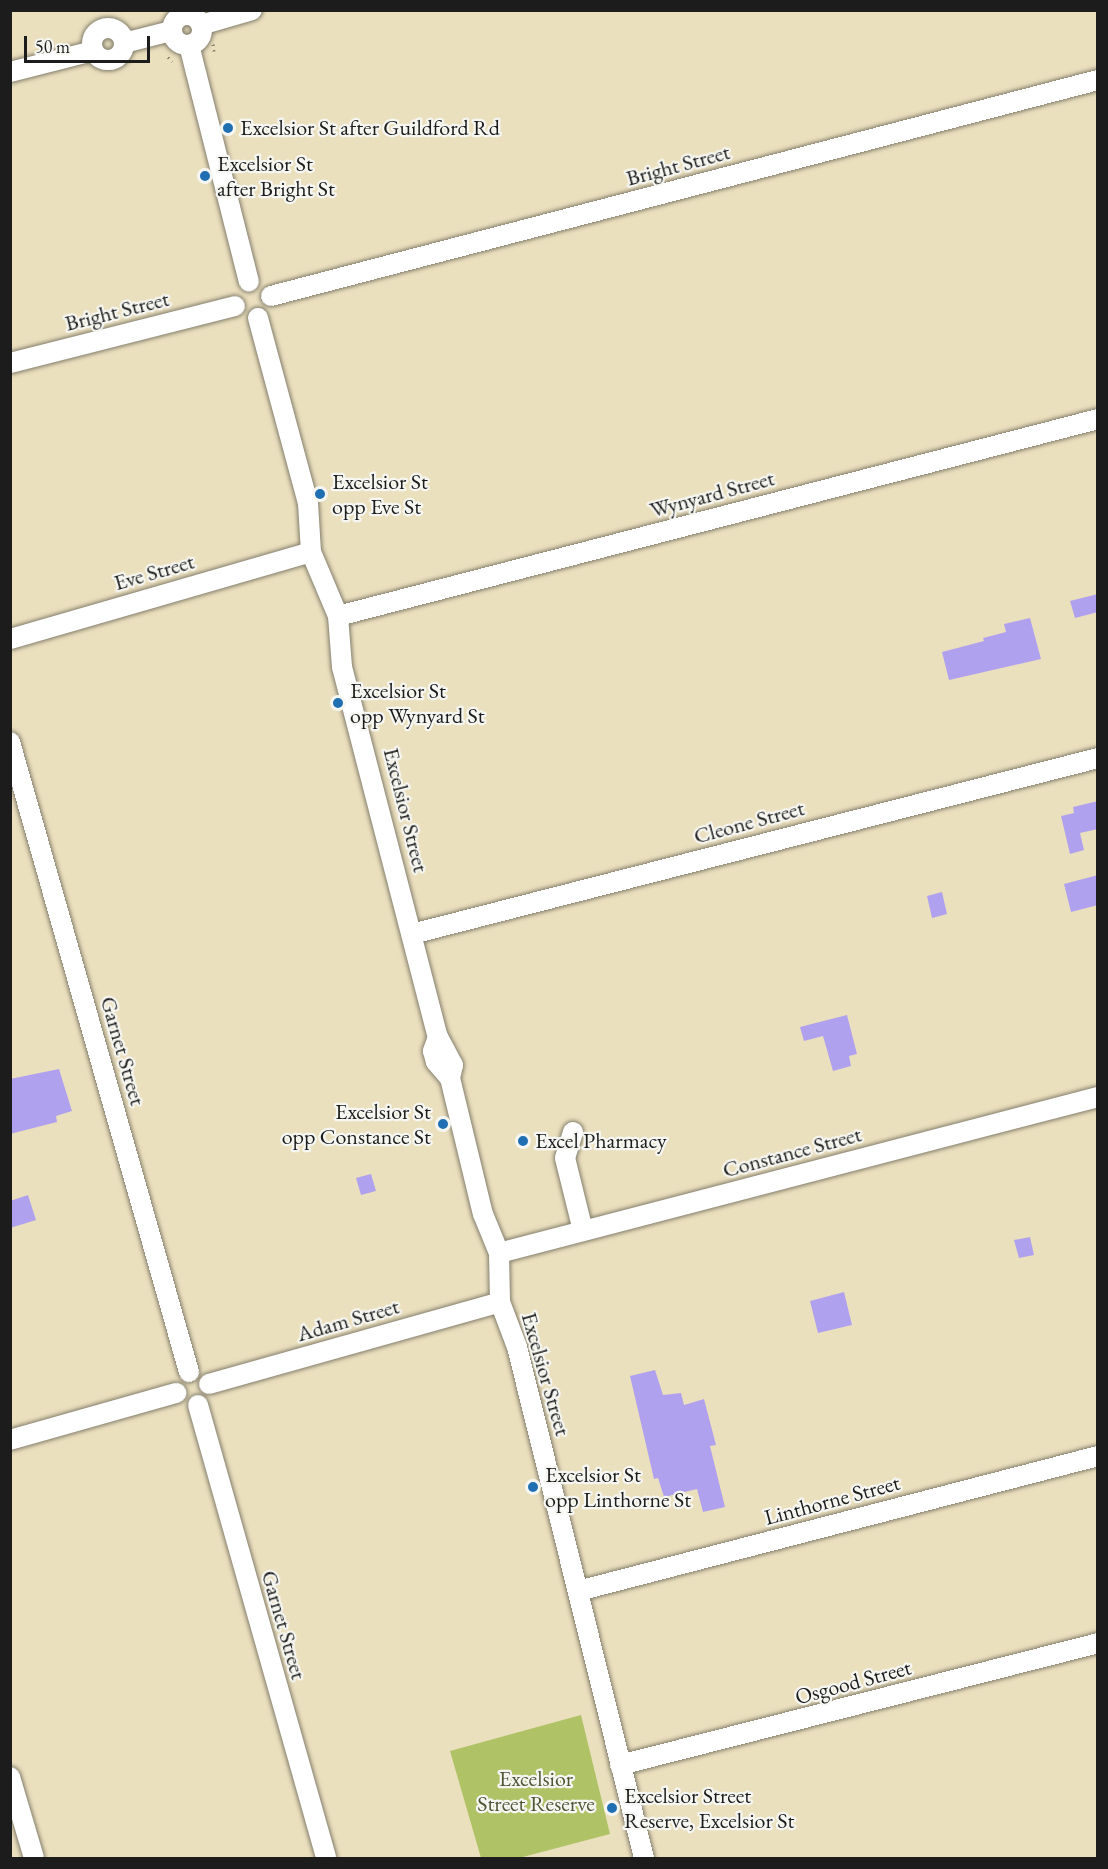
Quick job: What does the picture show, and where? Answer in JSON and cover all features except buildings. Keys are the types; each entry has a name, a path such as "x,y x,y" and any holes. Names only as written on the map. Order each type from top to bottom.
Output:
{"street":[{"path":"201,25 252,10"},
{"path":"124,44 171,31 177,18 186,15 195,17 201,25 200,38 189,45 179,43 171,31"},
{"path":"102,19 120,33 124,44 121,54 112,60 101,58 93,51 94,37 102,19"},
{"path":"189,45 249,282"},
{"path":"10,72 93,51"},
{"name":"Bright Street","path":"271,296 1098,80"},
{"path":"249,282 263,284 271,296 269,309 258,318 244,317 235,306 237,290 249,282"},
{"name":"Bright Street","path":"10,363 235,306"},
{"name":"Excelsior Street","path":"258,318 308,503 311,552 338,616 342,667 438,1037 453,1065 450,1078 483,1214 499,1253 500,1302 515,1340 644,1858"},
{"name":"Wynyard Street","path":"338,616 1098,419"},
{"name":"Eve Street","path":"10,639 311,552"},
{"name":"Garnet Street","path":"10,742 189,1372"},
{"name":"Cleone Street","path":"412,934 1098,758"},
{"name":"Constance Street","path":"499,1253 1098,1096"},
{"path":"573,1132 565,1158 583,1231"},
{"name":"Adam Street","path":"209,1384 500,1302"},
{"path":"189,1372 203,1375 209,1384 207,1398 198,1405 187,1405 176,1393 177,1382 189,1372"},
{"path":"10,1440 176,1393"},
{"name":"Garnet Street","path":"198,1405 326,1858"},
{"name":"Linthorne Street","path":"578,1591 1098,1455"},
{"name":"Osgood Street","path":"620,1765 1098,1643"},
{"path":"10,1777 34,1858"}],"path":[{"path":"213,44 214,51"},
{"path":"168,57 172,61"}],"green space":[{"name":"Excelsior Street Reserve","path":"581,1715 610,1834 519,1858 481,1858 450,1751"}],"place":[{"name":"Excelsior St after Guildford Rd","path":"228,128"},
{"name":"Excelsior St after Bright St","path":"205,176"},
{"name":"Excelsior St opp Eve St","path":"320,494"},
{"name":"Excelsior St opp Wynyard St","path":"338,703"},
{"name":"Excelsior St opp Constance St","path":"443,1124"},
{"name":"Excel Pharmacy","path":"523,1141"},
{"name":"Excelsior St opp Linthorne St","path":"533,1487"},
{"name":"Excelsior Street Reserve, Excelsior St","path":"612,1808"}]}
